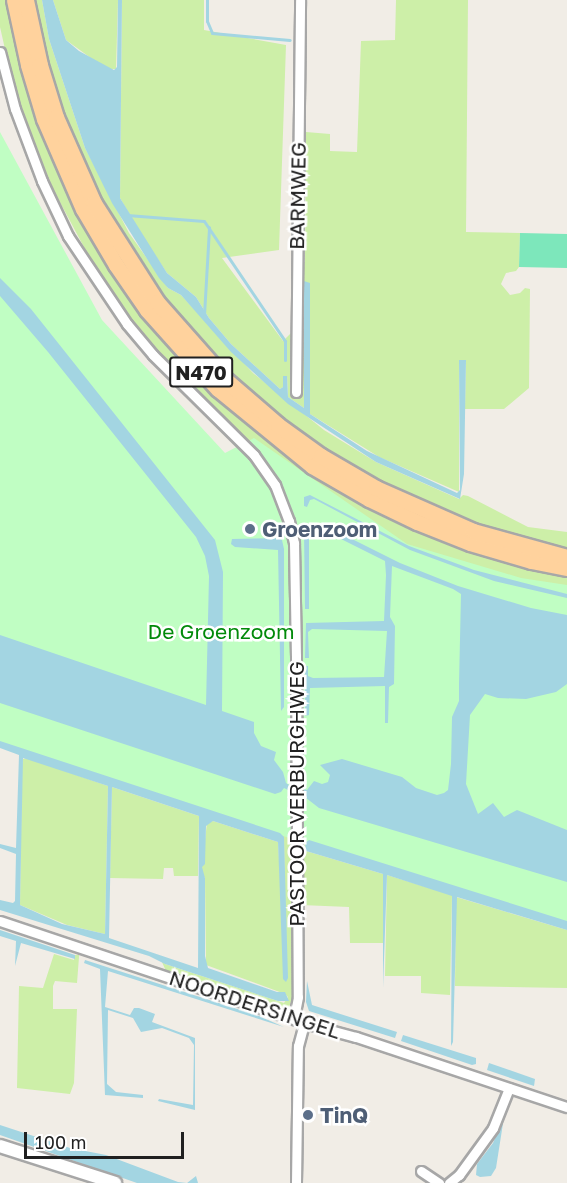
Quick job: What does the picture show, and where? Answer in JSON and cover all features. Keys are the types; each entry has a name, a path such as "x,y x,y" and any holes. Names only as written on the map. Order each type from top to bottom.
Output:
{"main road":[{"name":"N470","path":"15,0 28,66 44,119 64,170 83,209 116,265 147,310 218,389 312,466 369,499 417,522 470,543 531,561 567,568"},
{"name":"N470","path":"26,0 40,65 56,117 94,203 157,302 227,381 278,425 321,456 376,488 473,531 567,556"}],"street":[{"name":"BARMWEG","path":"296,392 300,0"},
{"name":"PASTOOR VERBURGHWEG","path":"0,52 15,109 42,181 68,236 127,324 153,355 254,455 275,485 290,521 294,543 296,656 298,997 294,1017"},
{"name":"NOORDERSINGEL","path":"0,921 294,1017 304,1023 365,1040 567,1107"},
{"path":"296,1183 298,1046 304,1023"},
{"path":"448,1183 459,1175 494,1128 509,1088"},
{"path":"0,1146 115,1183"},
{"path":"420,1171 439,1183"}],"green space":[{"path":"0,0 12,0 57,159 248,420 567,572 567,594 421,561 251,445 169,366 116,300 93,264 46,176 12,80 0,27"},
{"path":"30,0 42,0 49,39 85,148 129,233 168,288 181,295 253,373 324,430 376,462 459,499 463,495 468,496 528,527 567,532 567,553 455,521 314,447 210,360 119,240 54,97"},
{"path":"53,0 118,0 116,69 106,69 66,40"},
{"path":"122,0 204,0 204,30 286,45 279,250 222,258 283,341 293,331 293,396 298,395 299,263 305,262 306,132 330,134 330,151 357,152 361,41 395,40 396,0 468,0 466,232 520,233 519,267 516,271 506,273 501,284 510,295 520,293 525,288 530,289 529,388 504,409 465,409 466,360 459,360 459,492 379,457 310,414 310,283 304,408 288,397 287,376 283,376 283,387 280,389 231,344 209,318 196,297 167,273 120,198"},
{"name":"De Groenzoom","path":"0,132 102,320 225,453 254,438 407,544 521,578 567,585 567,926 0,746"},
{"path":"520,233 567,234 567,268 519,267"},
{"path":"0,726 291,823 294,994 289,1007 278,1009 244,998 242,993 231,990 228,993 166,971 161,960 165,964 284,1003 288,997 285,994 206,965 205,878 201,872 207,823 213,821 278,842 286,980 284,838"},
{"path":"27,758 108,786 105,934 67,925 20,905 22,766 23,759"},
{"path":"112,787 199,816 198,876 174,876 173,868 164,868 163,879 110,878"},
{"path":"304,826 306,851 383,874 383,943 350,943 349,907 301,905 300,851"},
{"path":"387,875 452,895 450,995 421,993 421,976 385,976"},
{"path":"456,897 567,930 567,988 455,986"},
{"path":"54,954 74,960 75,955 79,955 77,983 55,981 53,986 53,1009 77,1009 74,1083 70,1094 17,1088 19,986 43,988"}],"water":[{"path":"42,0 53,0 66,40 79,51 114,70 117,67 118,0 122,0 120,198 167,273 196,297 209,318 231,344 280,389 283,387 283,376 287,376 288,397 304,408 304,281 310,283 310,414 367,451 457,493 460,490 459,360 466,360 464,474 460,499 376,462 288,404 231,352 181,295 168,288 159,278 112,203 85,148 49,39"},
{"path":"0,278 31,309 215,540 223,572 222,711 254,722 254,733 261,746 276,752 274,760 283,772 286,783 289,785 288,790 284,788 275,794 0,703 0,635 206,705 209,576 205,556 196,537 48,352 0,296"},
{"path":"310,495 409,546 474,570 567,594 567,598 494,581 410,550 314,499 310,500 307,507 304,506 304,497"},
{"path":"308,524 332,529 400,563 458,586 531,608 567,615 567,684 556,692 526,699 498,698 485,694 470,715 466,784 478,814 493,803 504,817 517,810 567,830 567,882 319,808 301,794 303,789 307,790 314,781 322,784 328,782 330,775 320,765 342,759 402,777 416,788 437,795 444,793 448,790 451,764 452,717 459,701 461,594 392,566 390,617 395,626 394,684 389,687 388,723 385,723 385,686 310,688 309,715 305,716 305,666 308,666 308,676 313,678 384,677 387,631 312,629 308,632 309,658 305,658 306,623 384,621 386,575 385,561 327,532 313,530 309,534 309,609 305,609 304,531"},
{"path":"279,538 282,540 284,549 284,707 281,711 278,550 235,547 231,544 232,539"},
{"path":"0,741 280,833 284,837 288,978 286,982 283,979 278,842 213,821 206,826 205,864 202,867 205,878 205,956 208,968 277,992 285,992 289,1001 278,1001 165,964 149,956 0,910 0,900 13,903 15,901 16,854 0,848 0,844 16,848 19,755 0,748","holes":["23,758 108,786 105,934 62,924 20,905","112,787 199,816 198,968 109,938"]},
{"path":"309,840 567,921 567,930 457,897 453,1042 451,1046 452,896 387,875 383,988 383,874 306,851 305,843"},
{"path":"0,930 75,955 75,959 21,943 15,966 16,941 0,936"},
{"path":"85,960 259,1016 284,1027 108,971 105,1007 130,1015 134,1008 139,1008 155,1014 152,1022 195,1038 195,1110 158,1101 159,1099 193,1105 194,1045 189,1038 162,1028 141,1032 133,1018 108,1010 107,1084 116,1092 143,1095 143,1098 105,1095 100,969 84,963"},
{"path":"307,981 312,1005 397,1032 395,1038 309,1011 306,1002"},
{"path":"403,1035 476,1058 476,1064 472,1065 401,1041"},
{"path":"489,1063 535,1079 534,1086 487,1070"},
{"path":"504,1117 496,1168 491,1176 480,1177 476,1175 477,1164 493,1143"},
{"path":"0,1125 70,1148 106,1155 178,1182 187,1183 137,1183 0,1135"},
{"path":"196,1176 198,1183 187,1183"}],"waterway":[{"path":"207,0 207,21 212,33 290,40"},
{"path":"127,215 204,221 285,341 285,360"},
{"path":"204,315 209,227"}],"place":[{"name":"Groenzoom","path":"250,529"},
{"name":"TinQ","path":"308,1115"}]}
